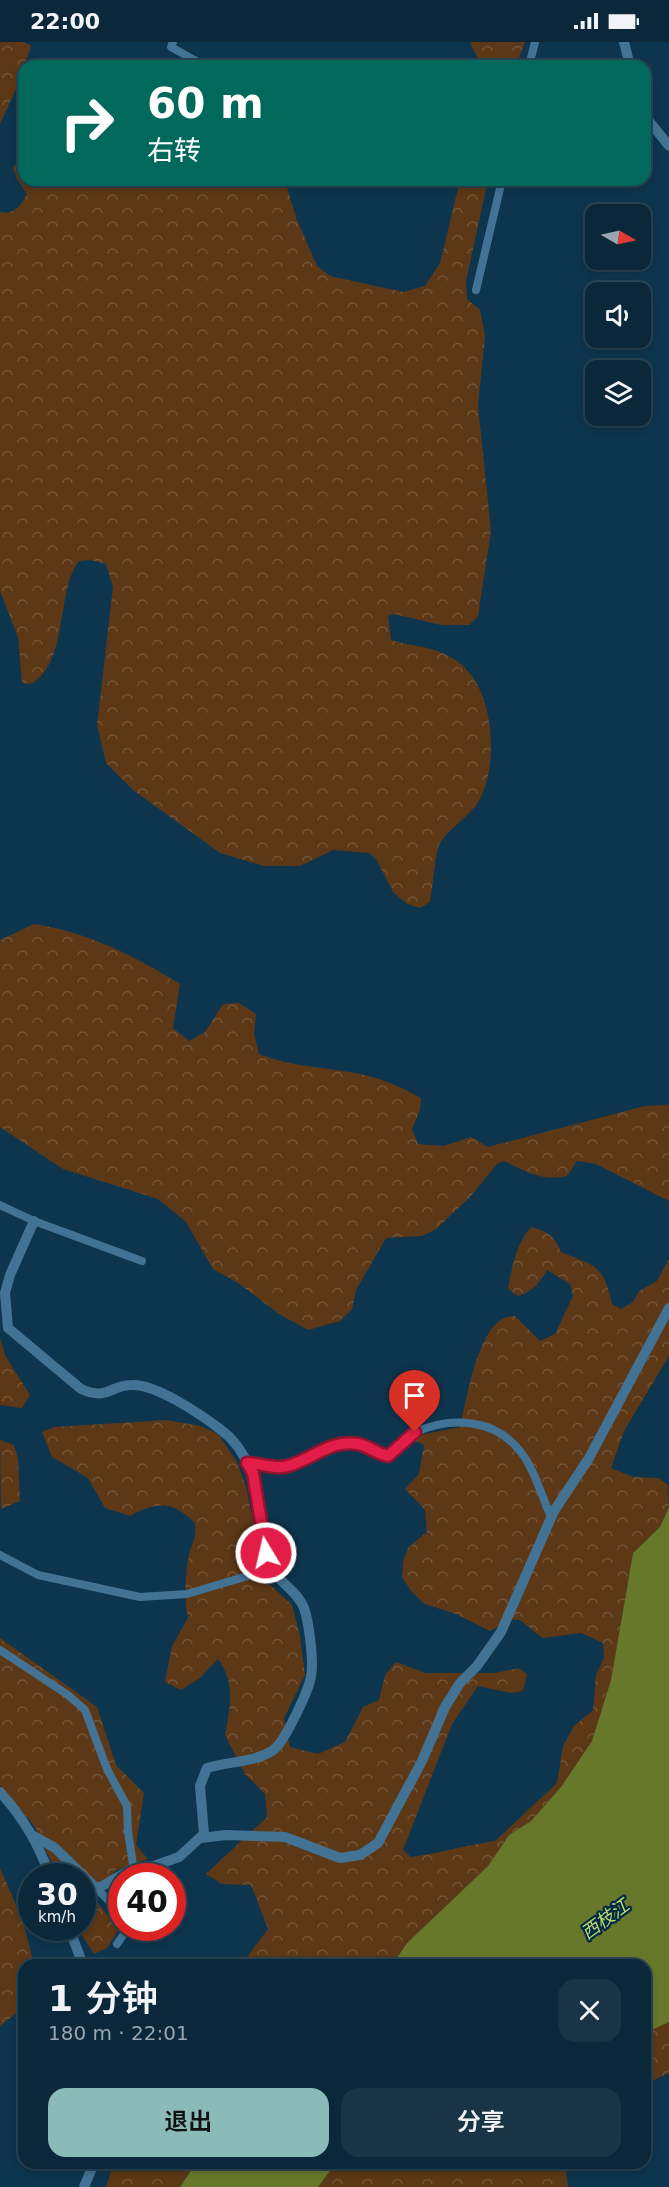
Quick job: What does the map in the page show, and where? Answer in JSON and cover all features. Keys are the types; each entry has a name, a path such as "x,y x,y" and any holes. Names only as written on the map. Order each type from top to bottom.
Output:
{"street":[{"path":"173,42 171,47 194,60"},
{"path":"530,60 535,42"},
{"path":"624,42 628,60"},
{"path":"651,120 669,146"},
{"path":"476,290 501,186"},
{"path":"0,1205 34,1221 142,1261"},
{"path":"34,1221 10,1275 6,1293 8,1328 81,1389 92,1394 104,1395 130,1384 148,1385 222,1430 253,1473 271,1569 304,1607 312,1667 311,1678 297,1712 275,1750 259,1758 207,1768 200,1786 205,1824 201,1838 179,1857 160,1863"},
{"path":"201,1838 226,1835 285,1837 340,1858 360,1855 378,1843 422,1761 445,1707 460,1683 477,1666 501,1632 551,1517 588,1458 669,1308"},
{"path":"247,1463 277,1468 287,1466 324,1447 345,1444 359,1444 388,1456 415,1432 450,1423 473,1422 506,1435 522,1453 551,1517"},
{"path":"0,1555 38,1575 140,1597 187,1594 271,1569"},
{"path":"0,1650 68,1695 85,1710 107,1769 127,1806 133,1863"},
{"path":"0,1792 24,1819 45,1863"},
{"path":"34,1836 55,1848 108,1900"},
{"path":"97,1889 108,1883"},
{"path":"74,1941 81,1959"},
{"path":"84,2187 92,2169"}],"green space":[{"path":"0,42 24,42 31,46 26,60 18,60 18,84 0,124"},
{"path":"470,42 525,42 518,60 478,60"},
{"path":"18,162 18,180 17,179 13,168"},
{"path":"22,186 287,186 297,220 317,266 330,276 403,292 425,286 440,263 459,186 487,186 466,281 467,299 480,310 485,336 478,406 491,531 478,616 469,625 441,625 394,614 388,616 391,640 429,648 452,658 466,669 477,684 485,702 489,722 490,763 480,799 441,842 438,848 430,902 420,908 407,904 393,892 376,859 369,853 333,850 300,866 264,866 220,853 133,790 106,763 97,725 113,587 106,564 90,560 79,561 67,589 57,643 51,660 43,674 31,684 22,683 18,637 0,591 0,212 13,211 27,194"},
{"path":"34,924 73,933 110,946 180,984 173,1028 189,1041 205,1032 223,1004 239,1003 256,1014 254,1034 259,1054 296,1064 368,1076 392,1084 421,1098 420,1110 412,1129 418,1144 444,1146 471,1137 488,1147 645,1106 669,1105 669,1201 596,1164 577,1161 567,1176 550,1178 542,1177 504,1161 497,1164 470,1197 436,1229 422,1236 386,1238 356,1290 352,1309 340,1321 308,1330 279,1314 238,1283 213,1269 186,1222 158,1199 63,1169 0,1127 0,940"},
{"path":"531,1227 542,1230 550,1235 561,1252 591,1264 605,1281 612,1304 621,1309 633,1302 639,1291 657,1281 669,1259 669,1356 624,1431 611,1468 633,1477 658,1478 668,1485 669,1507 660,1527 633,1553 611,1680 593,1741 561,1787 531,1821 509,1835 488,1866 407,1943 396,1959 246,1959 268,1929 251,1885 222,1884 206,1874 267,1817 265,1794 245,1774 225,1735 230,1696 227,1677 218,1659 201,1677 181,1690 165,1682 172,1646 188,1618 186,1582 189,1555 195,1535 195,1523 172,1507 157,1506 130,1516 105,1508 88,1478 52,1457 42,1432 55,1427 167,1420 200,1426 218,1434 237,1462 246,1487 265,1580 292,1605 300,1636 305,1675 284,1718 290,1747 318,1754 345,1742 363,1707 379,1700 385,1675 396,1662 425,1673 495,1673 518,1668 527,1674 523,1691 511,1693 478,1686 452,1724 403,1850 411,1857 495,1841 557,1783 563,1746 574,1726 593,1710 596,1675 604,1658 603,1643 581,1633 543,1638 518,1620 509,1621 490,1631 456,1614 425,1604 411,1591 402,1577 403,1562 408,1548 427,1532 425,1510 405,1489 419,1474 424,1445 411,1439 460,1427 476,1361 492,1329 502,1319 515,1316 540,1341 555,1334 573,1296 570,1284 547,1270 536,1286 528,1292 518,1296 508,1289 518,1248"},
{"path":"0,1339 6,1357 30,1395 22,1408 0,1405"},
{"path":"0,1440 14,1445 18,1459 20,1501 1,1509"},
{"path":"0,1638 97,1707 116,1765 144,1793 136,1845 148,1859 136,1863 108,1863 108,1879 96,1893 96,1863 52,1863 35,1827 0,1785"},
{"path":"0,1868 18,1909 18,1941 28,1941 32,1959 18,1959 18,2012 0,2026"},
{"path":"96,1901 108,1915 108,1941 111,1941 107,1948 94,1954 86,1941 96,1941"},
{"path":"669,2022 669,2073 651,2081 651,2030"},
{"path":"112,2169 192,2169 180,2187 106,2187"},
{"path":"333,2169 566,2169 568,2187 318,2187"}],"water":[{"name":"西枝江","path":"669,1507 669,2022 651,2030 651,1959 396,1959 407,1943 488,1866 509,1835 531,1821 561,1787 592,1741 611,1680 633,1553 660,1527"},
{"path":"192,2169 333,2169 318,2187 180,2187"}],"route":[{"path":"266,1553 253,1473 247,1463 261,1463 277,1468 295,1463 324,1447 345,1444 359,1444 388,1456 415,1432"}]}
